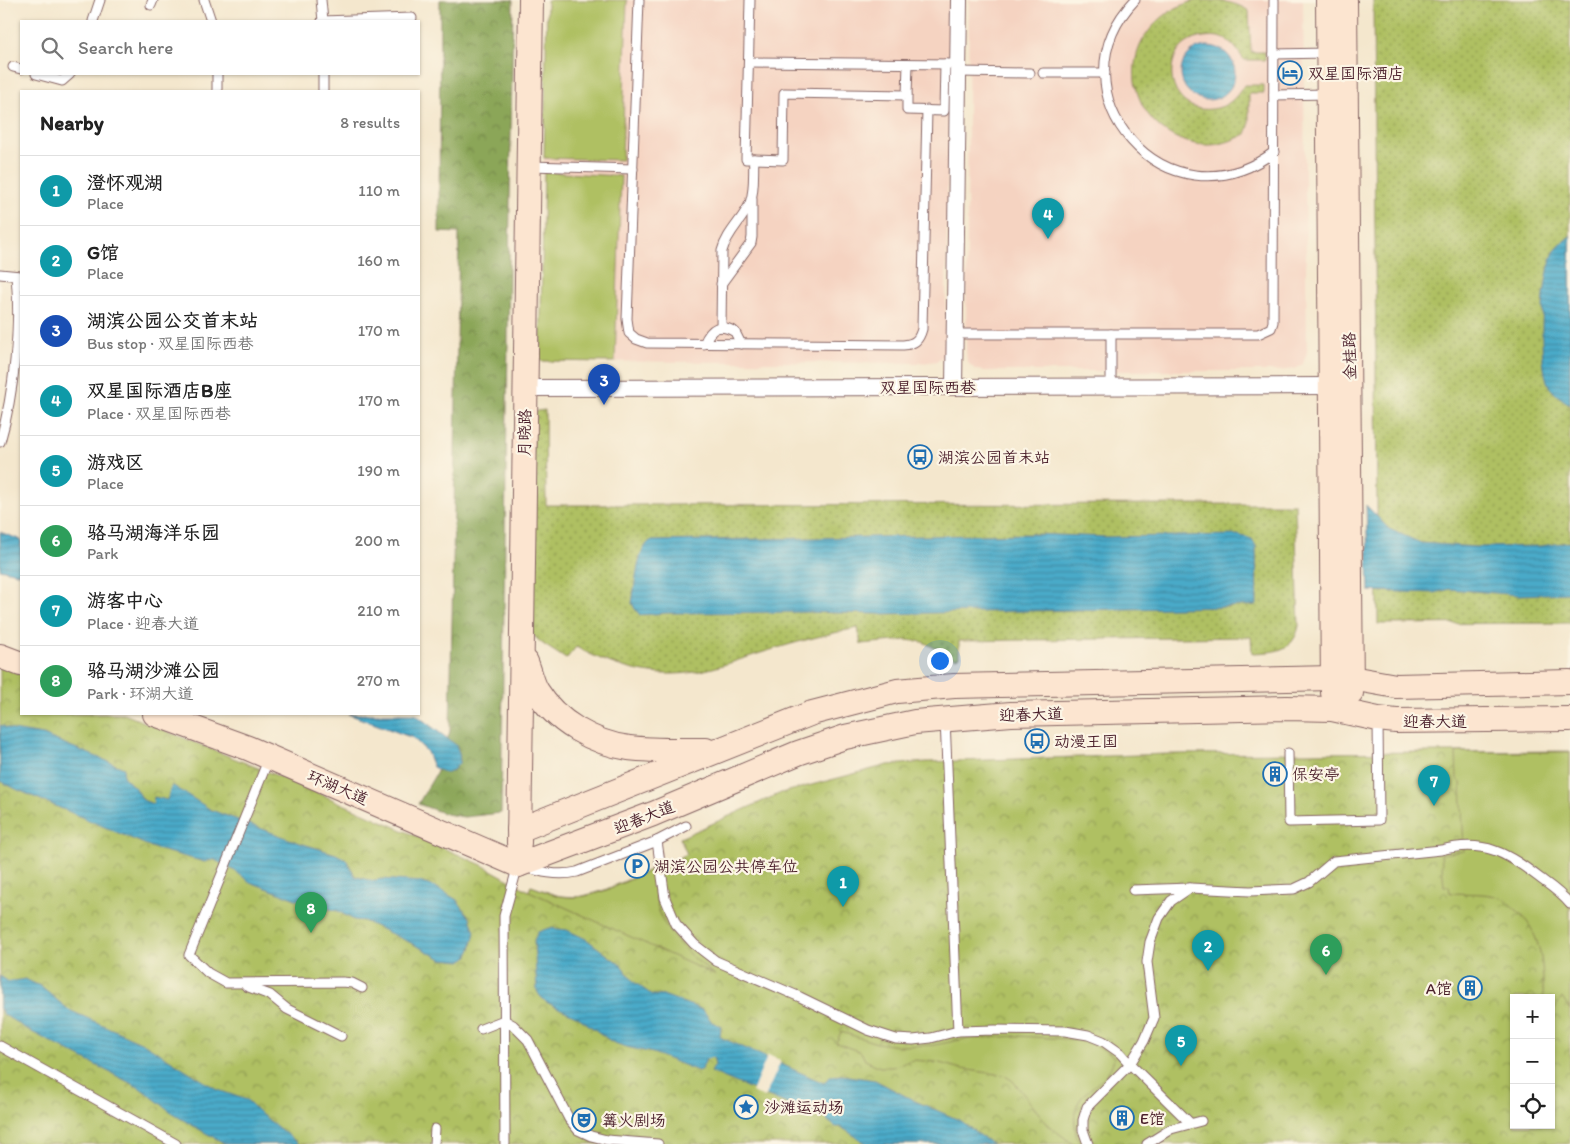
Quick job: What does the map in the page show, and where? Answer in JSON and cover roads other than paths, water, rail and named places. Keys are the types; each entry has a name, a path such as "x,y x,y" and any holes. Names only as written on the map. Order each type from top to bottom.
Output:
{"main road":[{"name":"月晓路","path":"518,865 523,653 521,630 531,0"},
{"name":"金桂路","path":"1328,0 1337,53"},
{"name":"金桂路","path":"1342,711 1337,53 1345,0"},
{"name":"金桂路","path":"1337,94 1331,386 1342,678"},
{"path":"523,653 536,690 551,709 576,729 603,741 628,748 715,751"},
{"path":"0,656 20,664"},
{"name":"迎春大道","path":"519,830 812,713 897,691 954,686 1342,678 1396,686 1570,682"},
{"name":"迎春大道","path":"518,865 653,814 798,753 845,737 915,722 1011,714 1342,711 1378,719 1455,721 1570,719"},
{"name":"环湖大道","path":"158,715 269,757 518,865"}],"street":[{"path":"954,387 954,67 959,0"},
{"name":"双星国际西巷","path":"524,388 1331,386"}],"lane":[{"path":"94,20 99,0"},
{"path":"204,0 211,20"},
{"path":"321,0 323,20"},
{"path":"639,0 627,319 628,333 636,339 647,343 903,345 912,344 919,339 922,329 927,110"},
{"path":"750,0 746,159 784,160 784,93 907,95"},
{"path":"1134,0 1119,19 1112,35 1107,52 1105,73 1106,86 1116,118 1135,146 1162,166 1196,175 1212,176 1245,169 1262,161 1274,152"},
{"path":"954,334 1258,334 1271,328 1273,322 1274,0"},
{"path":"353,20 412,18"},
{"path":"1274,54 1337,53"},
{"path":"749,62 908,64 1030,72"},
{"path":"908,64 907,110 944,111 954,67"},
{"path":"1043,72 1105,73"},
{"path":"40,75 62,81 69,75"},
{"path":"217,75 217,90"},
{"path":"323,75 323,90"},
{"path":"1274,95 1337,94"},
{"path":"721,284 751,243 754,159"},
{"path":"528,166 633,169"},
{"path":"721,327 722,251 724,242 750,204 752,193"},
{"path":"0,274 18,276 15,360 6,422 0,442"},
{"path":"704,344 708,333 721,327 726,327 736,332 740,344"},
{"path":"1111,334 1111,387"},
{"path":"945,719 958,1031"},
{"path":"1288,753 1289,822 1379,820 1378,719"},
{"path":"269,757 189,955 208,973 226,983 343,982 352,983 362,988"},
{"path":"505,1144 504,916 518,865 547,873 565,875 592,867 657,841 686,826"},
{"path":"657,841 665,898 676,924 694,944 716,961 800,997 868,1030 896,1039 913,1040 931,1038 958,1031 996,1030 1057,1030 1088,1035 1120,1053 1190,1123"},
{"path":"1133,890 1190,888 1250,891 1294,889 1309,882 1334,862 1453,847 1485,847 1512,857 1562,895 1570,904"},
{"path":"1088,1144 1083,1130 1083,1120 1087,1107 1130,1064 1154,1018 1147,962 1150,942 1159,918 1172,901 1190,888"},
{"path":"242,984 270,995 287,1009 341,1036"},
{"path":"481,1029 504,1020 514,1025 528,1040 570,1119 578,1130 606,1142 658,1144"},
{"path":"0,1046 176,1144"},
{"path":"1147,1144 1171,1129 1201,1121"},
{"path":"434,1144 435,1129"}],"water":[{"path":"1203,46 1213,46 1223,50 1231,58 1235,73 1231,88 1223,96 1213,100 1203,100 1193,96 1185,88 1181,78 1181,68 1185,58 1193,50"},
{"path":"1570,236 1570,404 1553,391 1545,375 1542,317 1551,260 1557,247"},
{"path":"1366,505 1389,529 1421,543 1476,547 1540,546 1570,542 1570,593 1518,595 1450,589 1435,593 1369,591"},
{"path":"0,532 20,540 20,574 0,569"},
{"path":"1033,534 1107,537 1238,535 1252,539 1256,546 1257,605 878,614 808,612 666,613 640,615 632,603 639,560 650,541"},
{"path":"351,715 416,715 456,745 460,762 453,770 445,773 433,767 427,752 413,738"},
{"path":"0,725 13,730 43,735 124,768 123,776 137,790 143,800 153,804 154,797 167,800 172,785 211,810 300,843 336,854 347,860 355,876 372,881 382,879 420,882 439,889 457,900 470,918 475,932 471,949 467,957 461,961 442,959 364,921 354,920 338,911 309,904 250,882 213,859 205,862 156,849 18,790 0,781"},
{"path":"549,928 567,930 586,939 621,965 634,982 652,995 666,996 703,1010 712,1022 721,1026 720,1037 824,1083 830,1076 842,1075 875,1080 915,1101 959,1120 992,1144 867,1144 828,1121 824,1110 816,1110 811,1114 711,1072 715,1065 713,1057 706,1059 702,1069 698,1071 653,1053 612,1042 578,1017 546,1002 537,991 534,940 538,932"},
{"path":"0,976 9,982 25,979 40,986 69,1010 143,1043 218,1090 247,1100 261,1114 299,1144 226,1144 204,1132 178,1117 140,1088 28,1030 3,1014 0,1008"}],"place":[{"name":"双星国际酒店","path":"1290,73"},
{"name":"双星国际酒店B座","path":"1048,239"},
{"name":"湖滨公园公交首末站","path":"604,405"},
{"name":"湖滨公园首末站","path":"920,457"},
{"name":"动漫王国","path":"1037,741"},
{"name":"保安亭","path":"1275,774"},
{"name":"游客中心","path":"1434,806"},
{"name":"湖滨公园公共停车位","path":"637,866"},
{"name":"澄怀观湖","path":"843,907"},
{"name":"骆马湖沙滩公园","path":"311,933"},
{"name":"G馆","path":"1208,971"},
{"name":"骆马湖海洋乐园","path":"1326,975"},
{"name":"A馆","path":"1470,988"},
{"name":"游戏区","path":"1181,1066"},
{"name":"沙滩运动场","path":"746,1107"},
{"name":"E馆","path":"1122,1118"},
{"name":"篝火剧场","path":"584,1120"}]}
